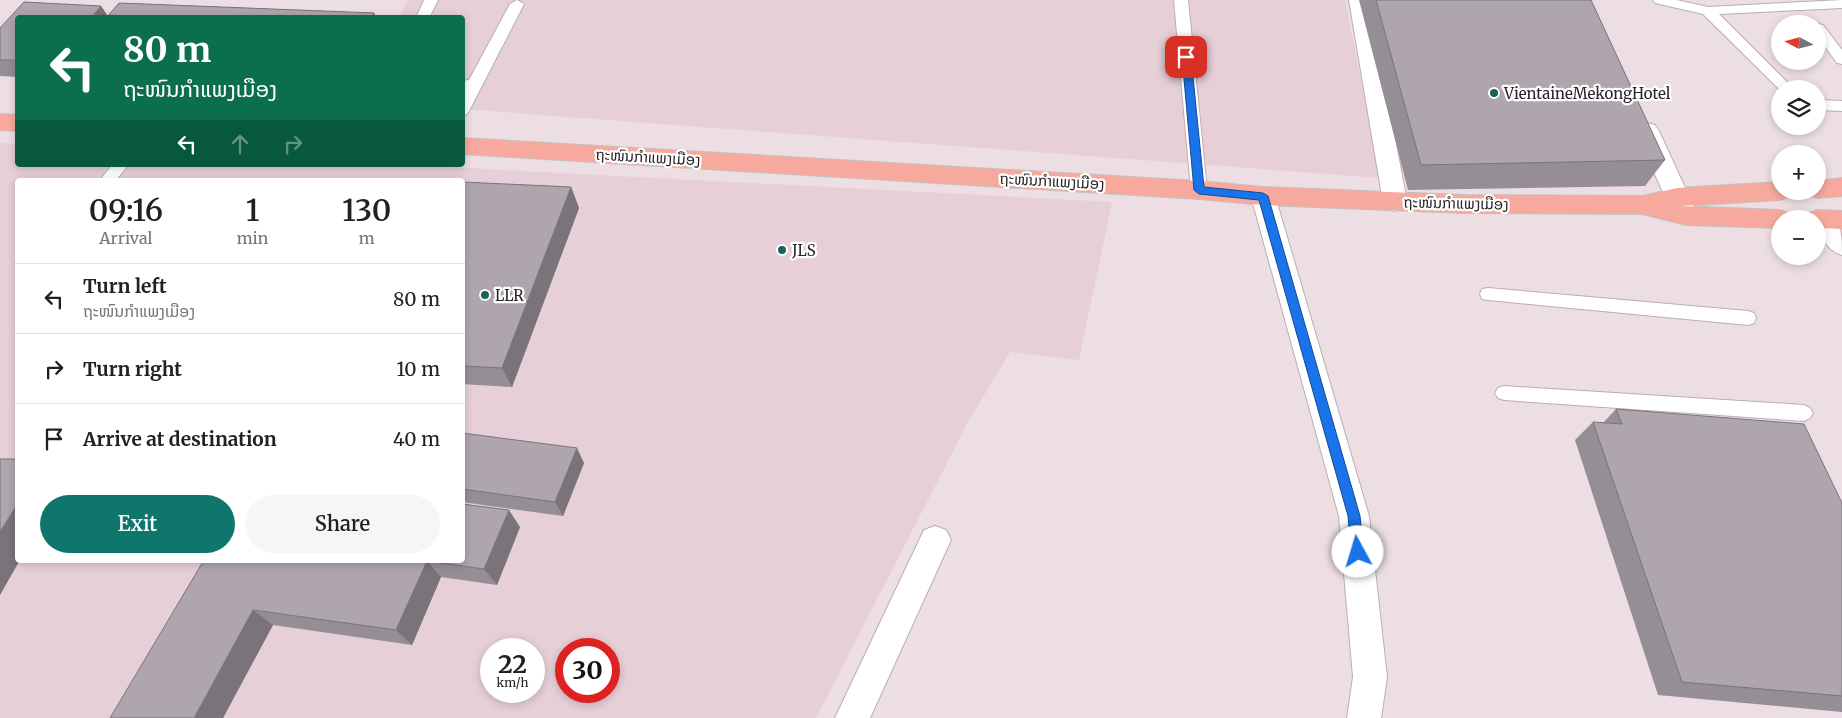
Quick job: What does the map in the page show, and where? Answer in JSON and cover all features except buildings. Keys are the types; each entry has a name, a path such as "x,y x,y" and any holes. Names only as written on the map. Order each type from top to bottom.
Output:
{"main road":[{"path":"0,122 15,122"},
{"name":"ຖະໜົນກຳແພງເມືອງ","path":"465,146 1199,190 1263,196 1464,204 1642,205 1681,207 1771,218"},
{"path":"1826,188 1842,187"},
{"name":"ຖະໜົນກຳແພງເມືອງ","path":"1681,207 1771,192"}],"street":[{"path":"1359,0 1395,202"},
{"path":"1637,108 1681,207"},
{"path":"1263,196 1354,516 1370,677 1364,718"},
{"path":"1827,220 1842,246"},
{"path":"852,718 935,540"}],"lane":[{"path":"424,15 431,0"},
{"path":"1181,0 1199,190"},
{"path":"1660,0 1708,11 1842,4"},
{"path":"465,98 468,85 517,4"},
{"path":"1800,5 1807,15"},
{"path":"1708,11 1778,80"},
{"path":"1826,39 1842,60"},
{"path":"1826,105 1842,106"},
{"path":"110,178 118,167"},
{"path":"1488,294 1748,318"},
{"path":"1504,393 1804,413"}],"shaded area":[{"path":"408,0 1345,0 1380,178 465,109 465,15 400,15"},
{"path":"0,143 15,144 15,167 448,167 1112,202 1079,360 1010,352 968,422 816,718 0,718"}],"place":[{"name":"VientaineMekongHotel","path":"1494,93"},
{"name":"JLS","path":"782,250"},
{"name":"LLR","path":"485,295"}],"route":[{"path":"1186,57 1199,190 1263,196 1354,516 1358,552"}]}
